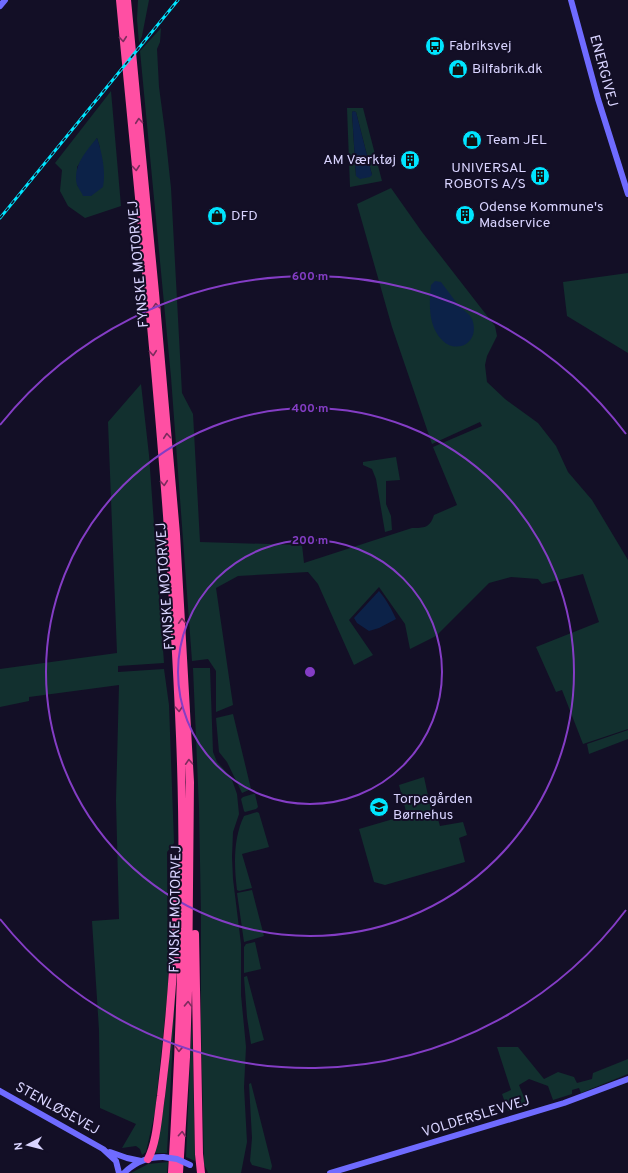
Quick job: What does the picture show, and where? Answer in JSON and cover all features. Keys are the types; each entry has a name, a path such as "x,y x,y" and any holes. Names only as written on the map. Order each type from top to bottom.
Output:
{"highway":[{"name":"FYNSKE MOTORVEJ","path":"120,0 169,535 177,670 182,811 181,991 172,1173"},
{"name":"FYNSKE MOTORVEJ","path":"127,0 176,534 190,782 188,1006 179,1173"},
{"path":"190,782 194,828 196,1058 201,1173"},
{"path":"144,1160 152,1150 166,1054 173,976 182,811"}],"street":[{"path":"0,6 5,0"},
{"name":"ENERGIVEJ","path":"571,0 598,99 628,194"},
{"name":"VOLDERSLEVVEJ","path":"330,1173 564,1103 628,1079"},
{"name":"STENLØSEVEJ","path":"0,1091 103,1149 127,1158 144,1160"},
{"name":"STENLØSEVEJ","path":"103,1149 116,1161 119,1173"},
{"path":"124,1173 132,1166 144,1160 163,1158 177,1159 190,1165 201,1173"}],"green space":[{"path":"138,0 149,0 142,36 139,43 137,19"},
{"path":"161,28 160,42 157,49 159,87 171,188 182,393 193,414 200,542 302,545 304,563 412,528 426,526 431,523 434,515 457,505 433,447 482,426 480,422 432,444 392,327 357,204 391,188 422,232 495,326 497,336 487,356 485,365 487,382 505,399 538,423 556,446 568,472 592,500 628,560 628,729 583,744 562,690 556,692 536,647 599,622 583,574 542,584 538,579 511,577 489,583 436,636 410,649 405,624 379,587 349,620 373,655 354,665 318,584 308,572 238,576 216,588 233,705 216,712 216,671 208,659 192,661 171,377 140,51"},
{"path":"111,91 121,206 85,218 68,206 60,191 62,170 55,163","holes":["97,138 100,148 91,196 77,185 77,167"]},
{"path":"347,108 363,108 382,181 350,187","holes":["353,111 356,112 372,175 356,176 352,113"]},
{"path":"628,273 628,353 567,316 563,282"},
{"path":"141,384 149,455 164,663 118,666 118,672 164,669 169,705 174,843 167,852 168,989 155,1112 146,1152 142,1155 140,1149 136,1146 122,1148 136,1124 100,1108 99,1030 92,921 119,919 116,801 119,685 29,697 29,701 0,707 0,669 117,653 108,422"},
{"path":"396,457 400,480 386,481 386,504 391,516 392,530 385,532 376,479 372,469 363,465 363,462"},
{"path":"193,668 210,668 213,752 217,762 231,777 237,794 239,814 233,832 232,857 233,879 241,944 241,995 246,1047 244,1087 247,1142 241,1173 208,1173 204,1164 199,808"},
{"path":"233,714 251,789 242,793 227,762 219,752 216,718"},
{"path":"628,730 628,739 589,754 587,744"},
{"path":"424,777 432,814 437,816 440,826 463,822 467,835 459,838 465,862 385,885 374,882 359,829 407,815 399,785"},
{"path":"255,794 258,807 245,812 241,799"},
{"path":"257,812 259,813 269,847 242,854 252,888 239,891 237,890 235,871 235,852 240,825 244,816"},
{"path":"252,890 264,936 244,942 237,893"},
{"path":"255,942 261,969 244,973 244,947 246,944"},
{"path":"247,976 264,1040 251,1044 244,977"},
{"path":"176,983 167,1153 155,1153 165,1098"},
{"path":"192,1018 195,1161 186,1157"},
{"path":"497,1047 518,1047 544,1079 558,1072 574,1077 577,1083 592,1079 593,1073 628,1059 628,1074 581,1093 579,1088 572,1090 572,1094 553,1100 548,1086 529,1079 519,1085 528,1107 508,1111 502,1094 511,1090"},
{"path":"251,1083 272,1166 271,1170 252,1165 250,1161 252,1138 249,1084"},
{"path":"168,1162 167,1173 131,1173 148,1164"}],"water":[{"path":"353,111 356,112 372,175 370,177 360,179 356,176"},
{"path":"97,138 103,162 103,187 91,196 83,196 77,185 76,172 81,160"},
{"path":"435,281 441,282 459,306 472,319 474,327 473,335 466,344 454,346 448,344 442,340 434,328 430,314 430,299 431,285"},
{"path":"379,591 389,605 396,619 379,628 369,631 357,623 354,618"}],"railway":[{"path":"0,218 178,0"}],"place":[{"name":"Fabriksvej","path":"435,46"},
{"name":"Bilfabrik.dk","path":"458,69"},
{"name":"Team JEL","path":"472,140"},
{"name":"AM Værktøj","path":"410,160"},
{"name":"UNIVERSAL ROBOTS A/S","path":"540,176"},
{"name":"Odense Kommune's Madservice","path":"465,215"},
{"name":"DFD","path":"217,216"},
{"name":"Torpegården Børnehus","path":"379,807"}]}
